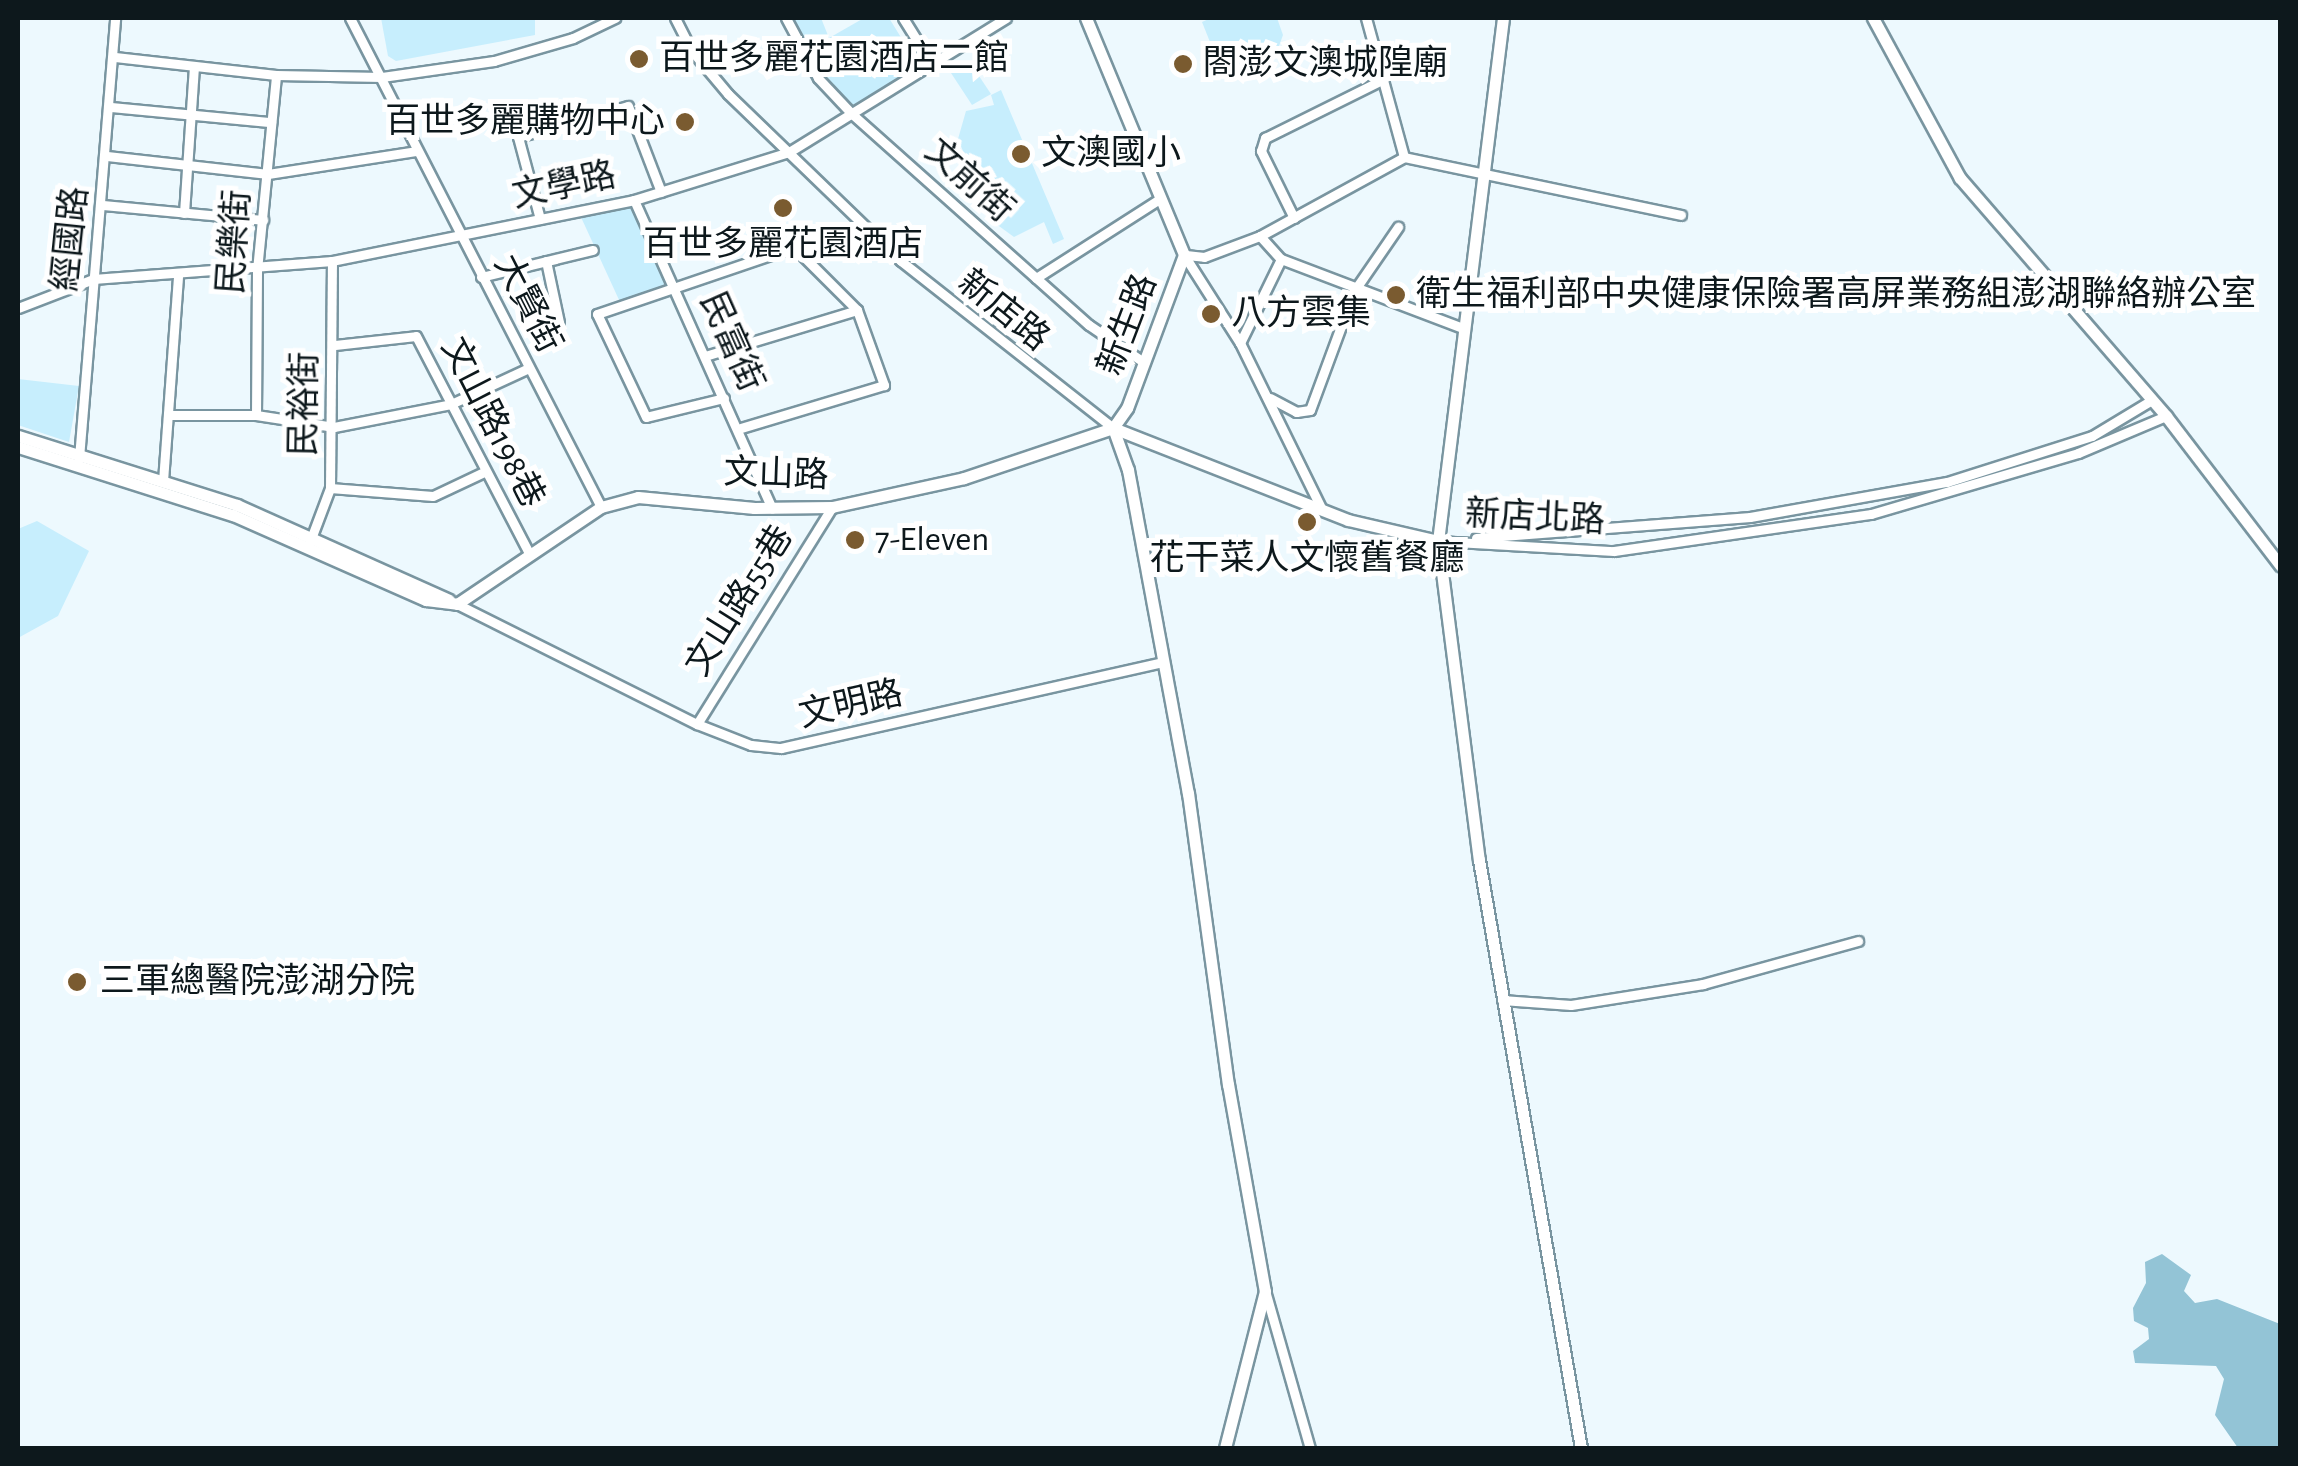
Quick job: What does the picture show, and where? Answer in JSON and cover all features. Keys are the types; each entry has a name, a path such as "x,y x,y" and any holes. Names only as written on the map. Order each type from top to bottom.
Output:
{"main road":[{"name":"新生路","path":"1086,18 1184,254 1113,428"},
{"path":"1503,18 1438,541 1502,1000 1580,1448"},
{"path":"1873,18 1960,178 2166,416 2280,564"},
{"path":"1113,428 1128,470 1162,662 1265,1292 1225,1448"},
{"name":"文山路","path":"457,604 601,507 638,497 682,496 772,508 832,506 964,478 1113,428"},
{"name":"新店路","path":"1113,428 1322,510 1438,541"},
{"path":"18,436 78,461 311,540"},
{"path":"18,447 163,482 311,540 457,604"}],"street":[{"name":"經國路","path":"78,461 115,58 114,18"},
{"name":"大賢街","path":"350,18 601,507"},
{"path":"115,58 276,75 382,77 494,61 573,38 616,18"},
{"name":"新店路","path":"675,18 711,75 946,301 1113,428"},
{"name":"文前街","path":"786,18 818,78 852,114 1036,278 1142,361"},
{"path":"903,18 931,63"},
{"name":"文學路","path":"18,308 93,279 178,276 332,261 634,200 788,152 1006,18"},
{"path":"1366,18 1404,157"},
{"path":"184,213 194,66"},
{"name":"民樂街","path":"256,414 257,270 276,75"},
{"path":"1294,218 1260,151 1265,138 1382,80"},
{"path":"540,219 518,137 628,106 661,192"},
{"path":"111,107 271,122"},
{"path":"107,156 268,174 417,150"},
{"path":"1184,254 1204,258 1260,236 1404,157 1681,215"},
{"path":"1036,278 1160,198"},
{"name":"民富街","path":"634,200 741,428 772,508"},
{"path":"102,205 264,220"},
{"path":"1268,397 1296,412 1310,410 1354,291 1398,227"},
{"path":"1260,236 1281,259 1354,291 1463,328"},
{"path":"724,398 653,418 639,406 597,314 794,247 857,310 884,385 741,428"},
{"path":"481,277 593,250"},
{"path":"1184,254 1240,344 1322,510"},
{"path":"1240,344 1281,259"},
{"name":"民裕街","path":"311,540 330,488 335,345 332,261"},
{"path":"546,261 559,322"},
{"path":"163,482 172,415 178,276"},
{"path":"705,356 857,310"},
{"name":"文山路198巷","path":"335,345 416,336 530,555"},
{"path":"172,415 256,414 334,427 451,404 529,368"},
{"name":"新店北路","path":"1438,541 1750,517 1947,482 2092,436 2152,400"},
{"name":"新店北路","path":"1438,541 1614,551 1837,520 2078,453 2166,416"},
{"path":"330,488 433,496 484,472"},
{"name":"文山路55巷","path":"697,724 832,506"},
{"name":"文明路","path":"457,604 697,724 752,745 815,744 1162,662"},
{"path":"1502,1000 1571,1005 1703,984 1858,941"},
{"path":"1265,1292 1310,1448"}],"shaded area":[{"path":"381,18 535,18 535,35 396,61 388,56"},
{"path":"789,18 821,18 829,38 864,18 889,18 918,65 852,111 820,76"},
{"path":"1211,18 1277,18 1283,35 1279,46 1234,70 1222,65 1210,42 1202,22"},
{"path":"969,61 991,94 972,105 951,73"},
{"path":"1001,90 1064,239 1053,244 1044,222 1014,237 992,221 958,139 966,111 994,105 991,95"},
{"path":"633,203 672,286 620,302 580,215"},
{"path":"18,379 79,386 69,442 18,425"},
{"path":"37,521 89,551 58,616 18,638 18,529"},
{"path":"2162,1254 2191,1275 2184,1291 2195,1303 2217,1299 2280,1324 2280,1448 2238,1448 2215,1415 2224,1379 2216,1366 2135,1363 2133,1351 2149,1339 2148,1328 2134,1321 2133,1308 2146,1283 2145,1262"}],"place":[{"name":"百世多麗花園酒店二館","path":"639,59"},
{"name":"閤澎文澳城隍廟","path":"1183,64"},
{"name":"百世多麗購物中心","path":"685,122"},
{"name":"文澳國小","path":"1021,154"},
{"name":"百世多麗花園酒店","path":"783,208"},
{"name":"衛生福利部中央健康保險署高屏業務組澎湖聯絡辦公室","path":"1396,295"},
{"name":"八方雲集","path":"1211,314"},
{"name":"花干菜人文懷舊餐廳","path":"1307,522"},
{"name":"7-Eleven","path":"855,540"},
{"name":"三軍總醫院澎湖分院","path":"77,982"}]}
